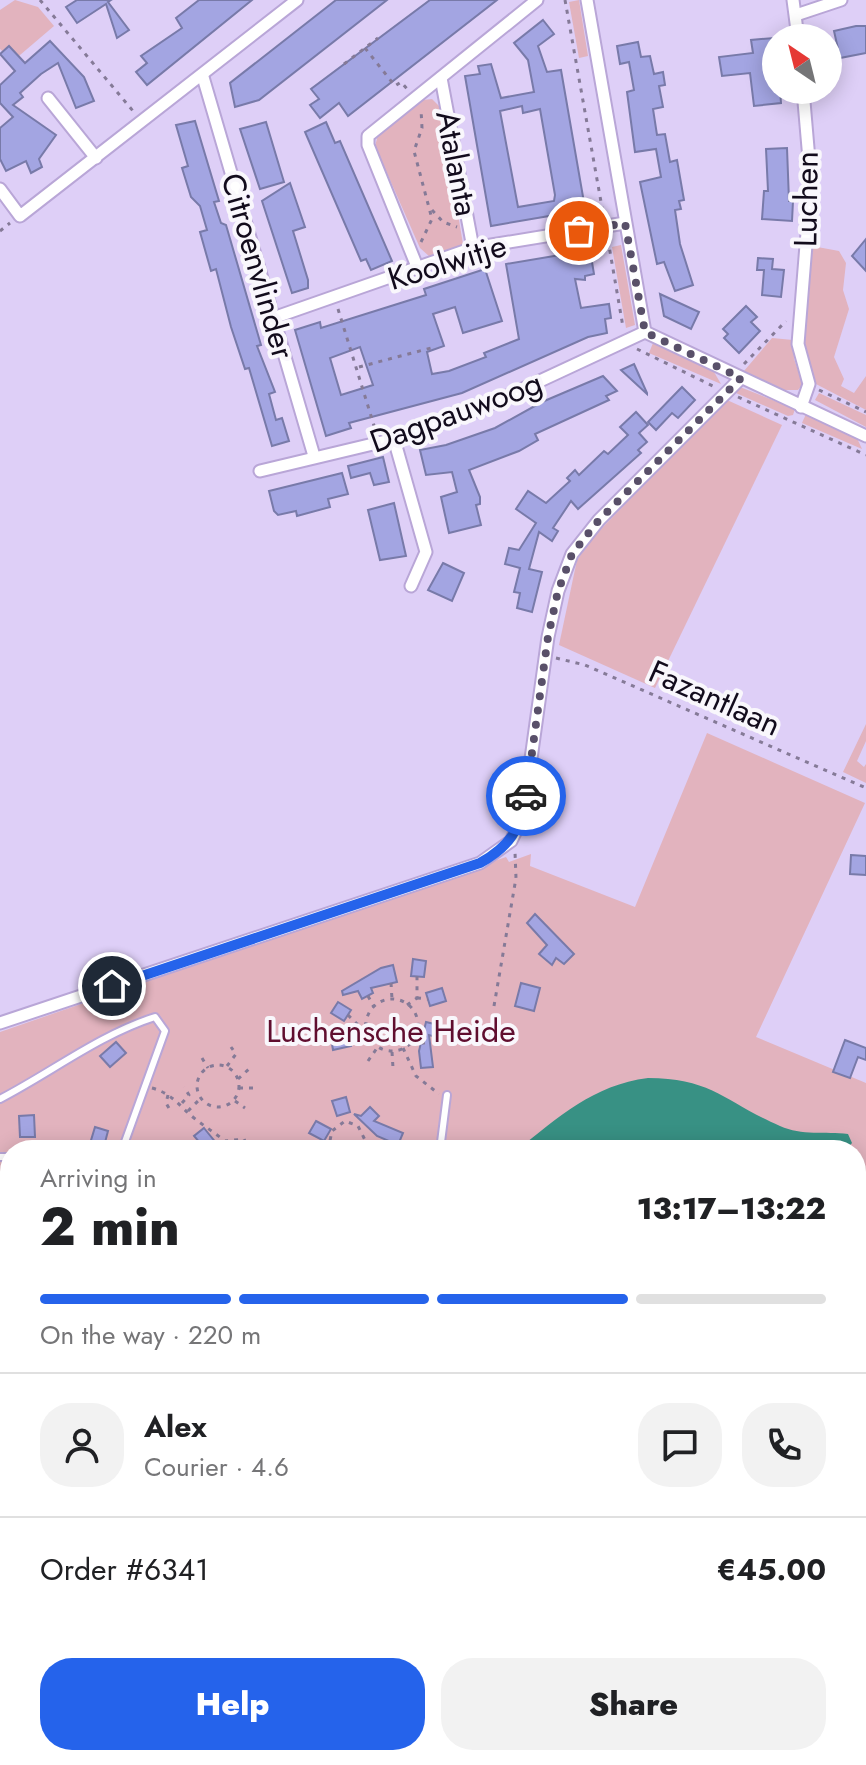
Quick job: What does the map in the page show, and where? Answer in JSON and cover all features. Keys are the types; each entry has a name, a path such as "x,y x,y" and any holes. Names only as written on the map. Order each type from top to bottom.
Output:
{"street":[{"path":"0,189 20,216 203,77 297,0"},
{"name":"Atalanta","path":"418,269 368,145 368,136 537,0"},
{"path":"587,0 645,332 866,436"},
{"path":"793,0 797,24"},
{"path":"796,15 841,0"},
{"name":"Citroenvlinder","path":"203,77 314,456"},
{"name":"Atalanta","path":"441,78 473,248"},
{"path":"48,98 96,158"},
{"name":"Luchen","path":"804,104 811,183 799,357 809,384"},
{"name":"Koolwitje","path":"273,318 473,248 625,223"},
{"name":"Dagpauwoog","path":"260,471 394,439 469,414 645,332"},
{"path":"0,1023 480,863 511,841 523,816 545,654 558,591 582,538 741,378"},
{"path":"801,407 809,384"},
{"path":"394,439 426,552 411,586"}],"lane":[{"path":"0,1099 55,1070 113,1032 155,1017 165,1031 126,1140"},
{"path":"441,1140 447,1095"}],"path":[{"path":"40,0 143,123"},
{"path":"344,64 378,38"},
{"path":"365,48 395,86 401,82 415,96 422,111 422,128 414,151 432,210 430,228 411,249"},
{"path":"432,210 451,227 469,227"},
{"path":"334,297 359,367 378,443"},
{"path":"741,378 745,364 801,308"},
{"path":"359,367 431,348"},
{"path":"809,384 866,412"},
{"path":"726,392 866,455"},
{"name":"Fazantlaan","path":"545,654 585,665 866,788"},
{"path":"494,1006 516,878 511,841"},
{"path":"417,976 417,998"},
{"path":"391,983 392,999"},
{"path":"368,996 374,1007"},
{"path":"407,1005 417,998 428,999"},
{"path":"392,999 407,1005 420,1026 417,1033 403,1048 392,1051 378,1047 369,1035 366,1024 374,1007 392,999"},
{"path":"348,1015 357,1024 366,1024"},
{"path":"417,1033 423,1039 424,1050"},
{"path":"349,1040 369,1035"},
{"path":"227,1067 236,1054 231,1047"},
{"path":"368,1061 378,1047"},
{"path":"403,1048 416,1076 426,1086 447,1095"},
{"path":"392,1051 393,1068"},
{"path":"202,1058 208,1068"},
{"path":"208,1068 227,1067"},
{"path":"208,1068 197,1085 201,1098 220,1107 233,1101 239,1088 238,1079 227,1067"},
{"path":"238,1079 250,1068"},
{"path":"145,1086 169,1094 226,1140"},
{"path":"182,1103 189,1095 184,1087"},
{"path":"239,1088 255,1088"},
{"path":"169,1094 166,1103 170,1110"},
{"path":"188,1111 201,1098"},
{"path":"233,1101 245,1108"},
{"path":"344,1114 345,1121"},
{"path":"345,1121 358,1126 366,1140"},
{"path":"329,1140 329,1135 345,1121"},
{"path":"358,1126 362,1122"},
{"path":"208,1133 212,1129"}],"green space":[{"path":"15,0 38,7 54,26 13,61 0,49 0,10"},
{"path":"579,0 588,56 579,58 569,2"},
{"path":"432,99 440,107 463,244 460,248 430,257 420,248 375,146 378,135 423,100"},
{"path":"621,245 635,325 626,328 612,247"},
{"path":"812,246 839,251 846,263 843,290 849,309 834,357 844,379 841,386 854,393 866,376 866,410 814,383 803,350"},
{"path":"772,338 793,340 794,359 803,384 798,390 784,390 744,371"},
{"path":"653,343 714,372 721,384 649,353"},
{"path":"740,387 795,409 793,415 788,416 736,393"},
{"path":"819,393 866,415 866,427 815,400"},
{"path":"727,400 782,425 655,688 559,645 577,560 594,536"},
{"path":"806,414 856,436 862,449 802,423"},
{"path":"866,724 866,741 857,761 864,767 866,764 866,783 843,772"},
{"name":"Luchensche Heide","path":"707,733 865,803 756,1037 866,1083 866,1140 0,1140 0,1032 506,857 509,862 531,854 530,866 635,907"}],"shaded area":[{"path":"648,1078 688,1082 718,1093 788,1129 848,1134 851,1140 530,1140 593,1095"}],"building":[{"path":"77,0 111,0 108,2 129,30 117,38 106,4 77,23 66,7"},
{"path":"199,0 252,0 147,85 136,72 147,63 141,56 182,28 176,18"},
{"path":"336,0 387,0 259,100 235,107 230,83"},
{"path":"430,0 497,0 348,116 339,103 320,118 310,105 319,99 311,89"},
{"path":"543,20 554,34 538,46 547,72 561,70 586,214 561,219 561,214 491,226 465,76 480,74 478,66 491,64 501,98 534,92 528,60 514,43","holes":["522,106 523,113 540,109 555,195 554,201 518,207 500,111"]},
{"path":"866,26 866,53 842,58 842,29"},
{"path":"762,39 762,104 772,104 754,106 750,73 722,76 719,57 753,53 751,40"},
{"path":"50,41 84,77 94,101 76,108 58,63 41,74 20,93 23,97 13,105 56,135 39,159 42,167 31,173 26,161 6,171 0,159 0,128 13,117 0,103 0,85 15,71 0,54 9,46 25,63"},
{"path":"638,42 641,57 650,56 654,74 663,72 665,85 659,86 663,107 653,109 657,135 665,134 670,162 677,160 684,200 679,201 681,209 675,210 680,244 693,285 675,291 664,262 657,264 640,182 661,177 656,149 635,152 627,92 634,90 629,62 620,64 617,46"},
{"path":"195,121 219,201 214,202 221,223 226,225 261,345 257,346 275,392 269,394 276,420 282,418 289,441 272,446 249,368 245,369 231,327 216,269 211,271 200,232 207,230 200,206 191,197 182,168 188,166 176,125"},
{"path":"266,122 284,182 260,189 240,129"},
{"path":"326,122 335,143 340,141 392,261 371,270 366,259 361,261 305,132"},
{"path":"787,148 792,221 762,219 764,191 768,191 766,149"},
{"path":"290,183 305,227 293,231 308,280 308,288 292,293 262,201"},
{"path":"866,239 866,271 852,256"},
{"path":"590,250 594,274 585,276 585,280 575,279 581,308 609,304 611,318 605,319 607,333 588,337 462,393 349,423 351,428 326,436 295,330 320,322 321,328 426,295 424,289 485,269 502,321 463,333 455,307 433,314 444,346 427,352 432,374 449,371 486,357 484,353 519,339 506,264","holes":["360,347 373,385 341,395 330,358"]},
{"path":"758,258 773,259 772,269 784,270 781,297 762,295 764,270 757,270"},
{"path":"660,294 699,312 691,329 664,316"},
{"path":"746,306 757,317 751,322 760,331 739,353 724,338 728,334 723,329"},
{"path":"634,364 647,393 647,394 621,370"},
{"path":"603,376 617,391 606,396 609,400 535,434 538,440 519,451 469,470 480,497 480,504 476,505 481,525 449,533 441,497 457,492 452,472 426,475 420,450 446,445 495,428 542,402"},
{"path":"682,387 695,400 678,418 672,413 656,430 648,422"},
{"path":"636,412 648,425 639,433 647,442 638,450 641,453 578,509 571,501 553,528 558,531 552,541 539,532 529,569 542,572 532,612 517,608 520,593 514,592 520,568 505,564 509,548 519,550 536,523 516,509 528,491 546,503 570,481 567,478 575,470 579,475 604,451 608,454 628,435 620,427"},
{"path":"383,457 389,482 374,485 370,473 351,478 348,466"},
{"path":"342,473 348,494 328,499 330,507 297,516 296,511 278,515 274,511 269,491"},
{"path":"394,503 406,556 380,560 368,510"},
{"path":"443,563 464,573 452,601 428,590"},
{"path":"851,855 866,856 866,875 850,874"},
{"path":"535,914 574,954 564,964 556,958 552,965 539,954 547,945 527,923"},
{"path":"413,959 426,961 424,977 411,976"},
{"path":"393,965 397,982 371,988 373,993 362,999 358,991 343,995 342,991 381,968"},
{"path":"521,983 540,988 534,1011 515,1006"},
{"path":"442,988 446,1001 430,1006 426,993"},
{"path":"338,1002 351,1010 344,1021 331,1013"},
{"path":"426,1022 443,1026 440,1038 429,1035 433,1067 421,1068 419,1051"},
{"path":"348,1034 351,1046 333,1050 331,1038"},
{"path":"845,1040 866,1048 866,1060 858,1057 850,1078 833,1072"},
{"path":"116,1042 126,1053 110,1067 100,1056"},
{"path":"346,1097 350,1112 337,1116 332,1101"},
{"path":"370,1107 379,1116 374,1121 403,1133 400,1140 377,1136 354,1114 361,1116"},
{"path":"34,1115 35,1137 20,1137 19,1116"},
{"path":"316,1121 331,1129 325,1140 309,1133"},
{"path":"95,1127 108,1131 106,1140 91,1140"},
{"path":"204,1128 214,1140 197,1140 194,1136"}],"way so far":[{"path":"526,796 548,637 558,591 572,554 599,520 741,378 656,340 645,332 625,223 579,231"}],"route":[{"path":"112,986 480,863 511,841 523,816 526,796"}]}
